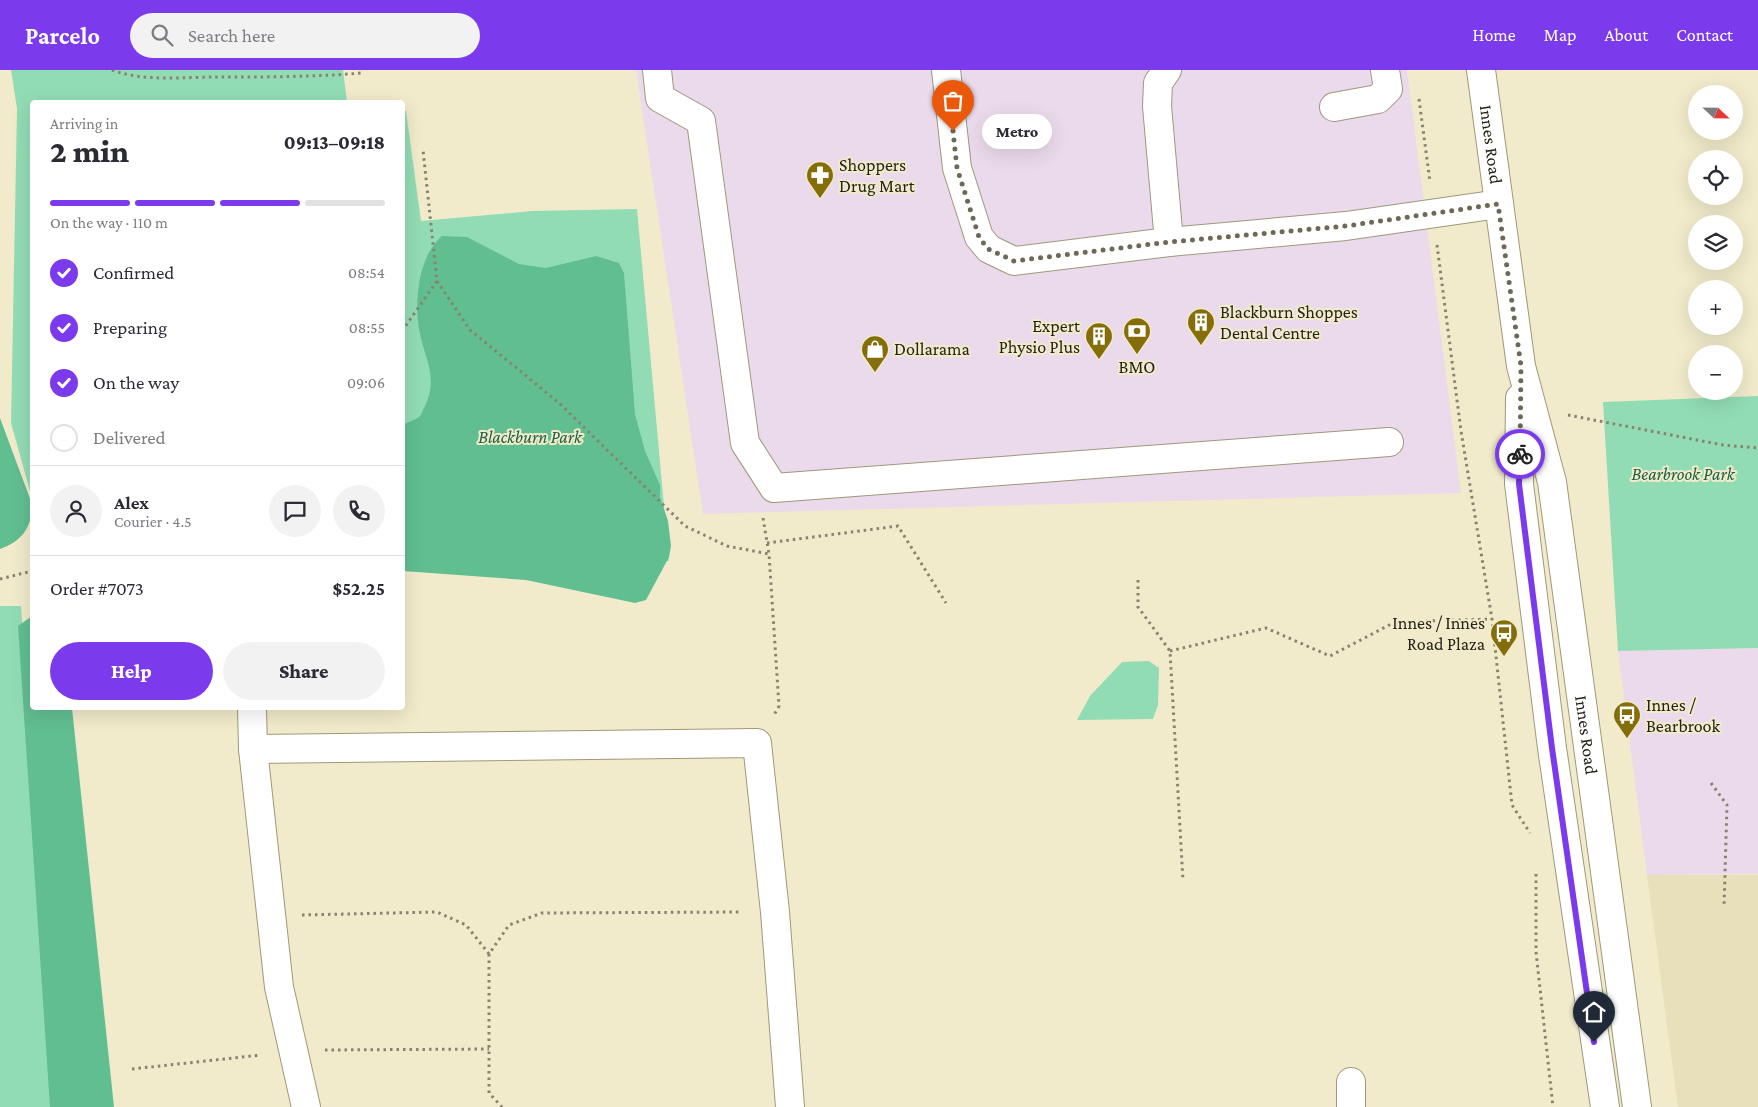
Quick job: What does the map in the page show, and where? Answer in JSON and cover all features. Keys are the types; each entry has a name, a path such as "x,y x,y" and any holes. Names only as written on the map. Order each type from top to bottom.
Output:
{"street":[{"path":"657,70 660,98 700,121 745,443 774,488 1389,442"},
{"path":"946,70 957,168 979,237 988,249 1014,261 1169,242 1346,226 1498,204"},
{"path":"1167,70 1158,83 1157,106 1169,242"},
{"path":"1334,107 1378,99 1383,96 1388,89 1385,70"},
{"name":"Innes Road","path":"1487,71 1498,204 1521,366 1552,482 1637,1107"},
{"name":"Innes Road","path":"1521,366 1519,484 1552,748 1605,1107"},
{"path":"252,710 253,749 279,987 306,1107"},
{"path":"253,749 757,743 775,912 790,1107"}],"path":[{"path":"112,70 126,75 176,77 302,78 362,73"},
{"path":"1418,89 1461,431 1492,619 1512,805 1530,831 1531,840"},
{"path":"423,150 437,281 470,330 558,402 685,526 727,546 769,554"},
{"path":"405,327 437,281"},
{"path":"1568,415 1723,445 1758,448"},
{"path":"757,743 779,706 769,554 762,515 774,488"},
{"path":"767,543 898,526 946,603"},
{"path":"0,579 30,572"},
{"path":"1138,580 1138,607 1170,651 1183,881"},
{"path":"1170,651 1266,628 1330,656 1395,622 1492,619"},
{"path":"1711,784 1727,805 1724,907"},
{"path":"1535,866 1536,952 1554,1107"},
{"path":"272,916 437,912 466,925 489,954"},
{"path":"502,1107 489,1093 489,954 508,925 542,913 775,912"}],"shaded area":[{"path":"636,70 1407,70 1461,493 703,514"},
{"path":"1758,648 1758,874 1647,875 1618,651"},
{"path":"1647,875 1758,875 1758,1107 1678,1107"}],"green space":[{"path":"11,70 343,70 347,100 30,100 30,491 11,423 17,109"},
{"name":"Blackburn Park","path":"405,111 421,221 532,211 637,209 669,561 405,567"},
{"name":"Blackburn Park","path":"442,236 467,237 519,264 546,268 596,256 619,263 624,273 635,414 645,451 660,485 660,497 668,521 671,546 669,557 646,600 635,603 526,580 405,571 405,424 421,415 431,385 431,376 419,329 417,305 423,266 434,244"},
{"name":"Bearbrook Park","path":"1758,396 1758,648 1618,651 1603,402 1688,399 1743,400 1743,397"},
{"path":"0,418 30,499 30,520 28,527 20,538 0,549"},
{"path":"0,606 21,606 57,1107 0,1107"},
{"path":"30,617 30,710 72,710 114,1107 50,1107 18,626"},
{"path":"1149,661 1159,668 1158,705 1153,719 1077,720 1090,696 1122,662"}],"way so far":[{"path":"953,131 957,168 979,237 988,249 1014,261 1169,242 1346,226 1498,204 1521,366 1520,454"}],"place":[{"name":"Metro","path":"953,131"},
{"name":"Shoppers Drug Mart","path":"820,199"},
{"name":"Blackburn Shoppes Dental Centre","path":"1201,346"},
{"name":"BMO","path":"1137,355"},
{"name":"Expert Physio Plus","path":"1099,360"},
{"name":"Dollarama","path":"875,373"},
{"name":"Innes / Innes Road Plaza","path":"1504,657"},
{"name":"Innes / Bearbrook","path":"1627,739"}],"route":[{"path":"1520,454 1519,484 1541,666 1594,1042"}]}
